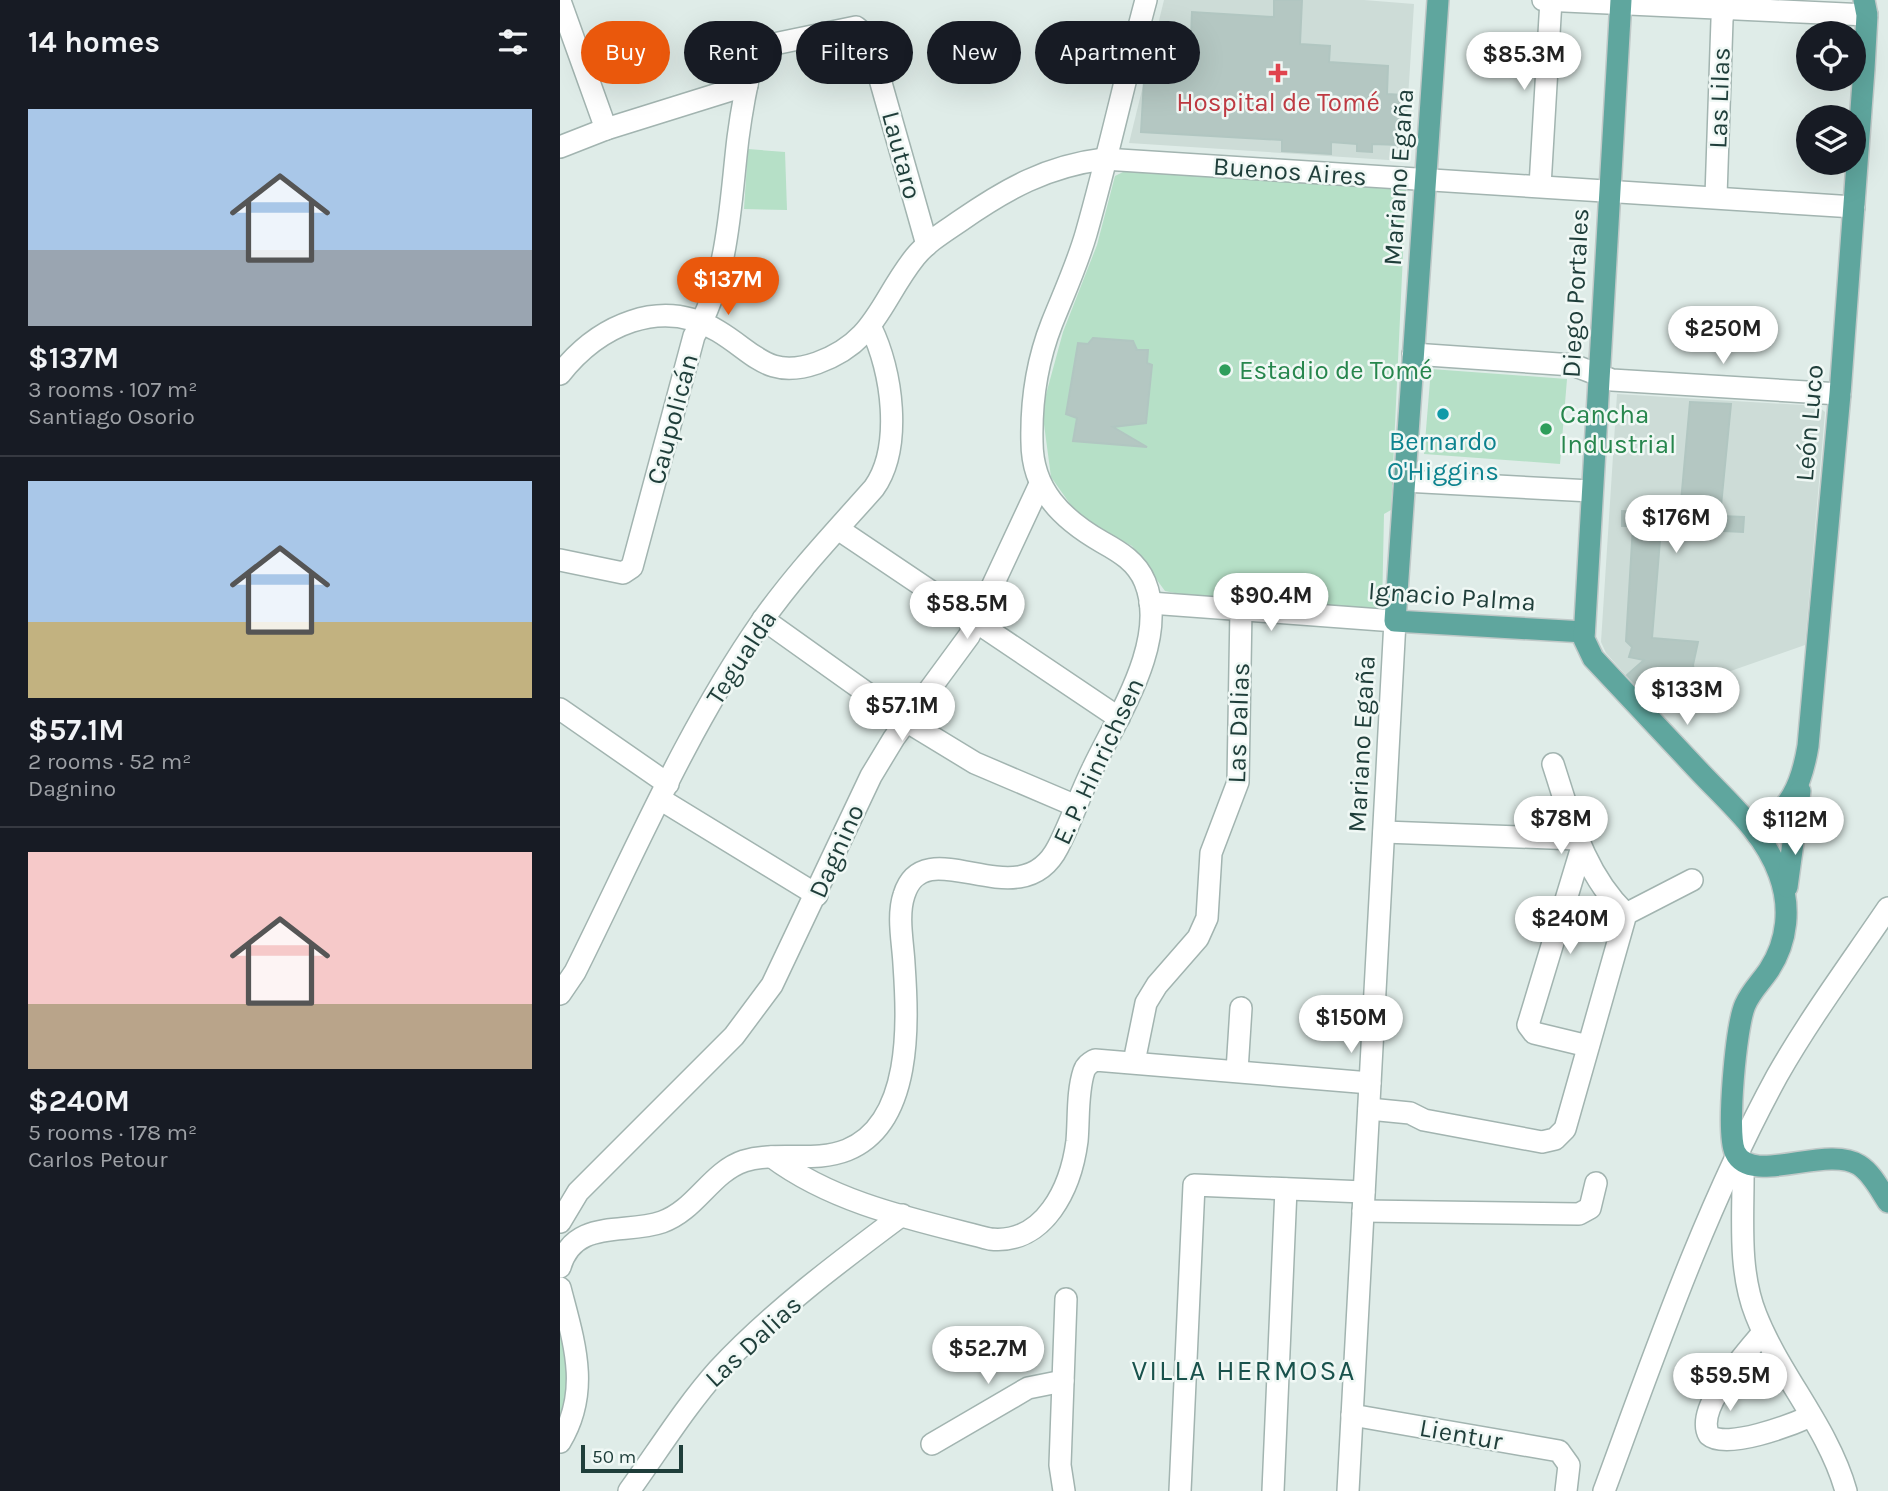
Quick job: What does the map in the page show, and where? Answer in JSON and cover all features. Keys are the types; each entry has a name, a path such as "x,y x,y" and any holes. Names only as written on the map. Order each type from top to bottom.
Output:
{"main road":[{"name":"Mariano Egaña","path":"1395,621 1438,0"},
{"name":"Diego Portales","path":"1584,632 1620,2"},
{"name":"León Luco","path":"1757,834 1786,807 1801,782 1808,746 1840,394 1866,8"},
{"name":"Ignacio Palma","path":"1395,621 1584,632"},
{"path":"1584,632 1586,645 1593,658 1757,834 1775,864 1786,900"},
{"path":"1801,782 1786,900 1786,928 1779,953 1748,998 1740,1019 1732,1125 1733,1145 1741,1160 1760,1168 1808,1160 1849,1160 1868,1172 1888,1202"}],"street":[{"path":"1146,0 1080,254 1052,322 1039,365 1031,445 1040,484 1064,516 1131,561 1146,584 1150,603"},
{"path":"1543,0 1866,8"},
{"path":"1540,186 1551,0"},
{"path":"560,1 606,129"},
{"name":"Las Lilas","path":"1716,196 1724,4"},
{"name":"Lautaro","path":"782,40 856,27 868,37 927,245"},
{"path":"560,147 606,129 747,85"},
{"name":"Caupolicán","path":"560,561 623,573 632,567 694,335 708,310 729,228 747,85"},
{"name":"Buenos Aires","path":"871,328 908,267 927,245 1020,182 1069,164 1104,159 1716,196 1854,207"},
{"path":"560,374 588,345 623,322 652,317 701,323 726,336 754,359 782,369 807,366 831,357 871,328"},
{"name":"Tegualda","path":"560,992 575,972 712,699 763,619 879,480 888,456 889,382 883,354 871,328"},
{"path":"1413,354 1573,365 1612,380 1840,394"},
{"path":"1404,481 1591,491"},
{"name":"Dagnino","path":"560,1222 571,1200 585,1184 748,1019 782,969 866,787 906,721 959,652 976,622 1040,484"},
{"path":"838,529 1119,718"},
{"name":"Ignacio Palma","path":"1150,603 1395,621"},
{"name":"E. P. Hinrichsen","path":"562,1252 588,1233 647,1226 671,1218 732,1166 751,1159 840,1153 867,1138 883,1119 897,1086 905,1052 901,912 905,891 912,879 924,870 937,869 1008,880 1027,877 1043,867 1055,853 1141,670 1150,603"},
{"name":"Las Dalias","path":"1134,1062 1146,1003 1157,985 1198,938 1207,918 1211,853 1238,782 1241,609"},
{"path":"763,619 906,721 993,773 1076,806"},
{"name":"Mariano Egaña","path":"1348,1491 1395,621"},
{"path":"560,709 664,791 817,895"},
{"path":"1553,764 1579,844 1602,888 1626,914"},
{"path":"1384,832 1579,844"},
{"path":"1579,844 1528,1025 1534,1033 1588,1046"},
{"path":"1369,1116 1410,1112 1424,1120 1542,1142 1555,1139 1565,1129 1626,914 1692,880"},
{"path":"1604,1491 1693,1254 1799,1038 1888,908"},
{"path":"1237,1071 1241,1008"},
{"path":"772,1157 824,1189 902,1215 998,1240 1019,1237 1040,1224 1057,1202 1071,1171 1084,1072 1090,1063 1101,1059 1370,1083"},
{"path":"1741,1160 1745,1273 1750,1299 1763,1332 1811,1416 1846,1491"},
{"path":"1180,1491 1194,1185 1286,1189 1364,1201 1579,1214 1590,1208 1595,1183"},
{"name":"Dagnino","path":"560,1201 585,1184"},
{"path":"1273,1491 1286,1189"},
{"name":"Las Dalias","path":"629,1491 699,1393 730,1358 826,1274 902,1215"},
{"path":"560,1288 576,1353 579,1381 574,1413 560,1442"},
{"path":"1064,1491 1060,1465 1066,1299"},
{"path":"1763,1332 1717,1393 1708,1410 1706,1430 1713,1439 1725,1441 1784,1427 1811,1416"},
{"path":"932,1444 1028,1388 1063,1381"},
{"name":"Lientur","path":"1352,1415 1555,1450 1567,1459 1570,1469 1566,1491"},
{"path":"1072,1491 1081,1491"}],"shaded area":[{"name":"Hospital de Tomé","path":"1164,0 1364,0 1414,4 1404,161 1129,143 1143,84 1200,84 1200,21 1159,21"},
{"path":"1617,394 1818,406 1825,412 1805,645 1682,688 1656,709 1606,653 1601,642"}],"green space":[{"path":"748,149 785,152 787,210 744,209"},
{"name":"Estadio de Tomé","path":"1125,171 1406,190 1391,510 1384,514 1382,610 1195,597 1165,591 1132,546 1080,518 1051,477 1042,409 1063,332 1097,245 1115,176"},
{"path":"1431,369 1567,379 1560,464 1424,454"},
{"path":"560,1334 567,1376 560,1418"}],"building":[{"name":"Hospital de Tomé","path":"1274,0 1302,0 1300,44 1330,46 1329,62 1388,66 1387,94 1403,95 1400,145 1372,144 1372,152 1357,151 1357,144 1331,142 1331,154 1282,151 1282,140 1141,132 1144,84 1200,84 1200,21 1192,21 1192,12 1274,17"},
{"path":"1093,338 1133,341 1137,350 1148,350 1147,363 1152,365 1146,423 1113,427 1147,447 1073,441 1077,418 1066,414 1078,343 1088,344"},
{"path":"1690,402 1731,404 1720,516 1744,517 1743,532 1661,528 1652,638 1698,642 1693,665 1698,694 1676,703 1672,694 1657,708 1627,675 1644,660 1629,657 1632,647 1626,641 1633,526 1622,526 1622,511 1680,513"}],"place":[{"name":"Hospital de Tomé","path":"1278,73"},
{"name":"Estadio de Tomé","path":"1225,370"},
{"name":"Bernardo O'Higgins","path":"1443,414"},
{"name":"Cancha Industrial","path":"1546,429"}],"district":[{"name":"VILLA HERMOSA","path":"1244,1370"}]}
